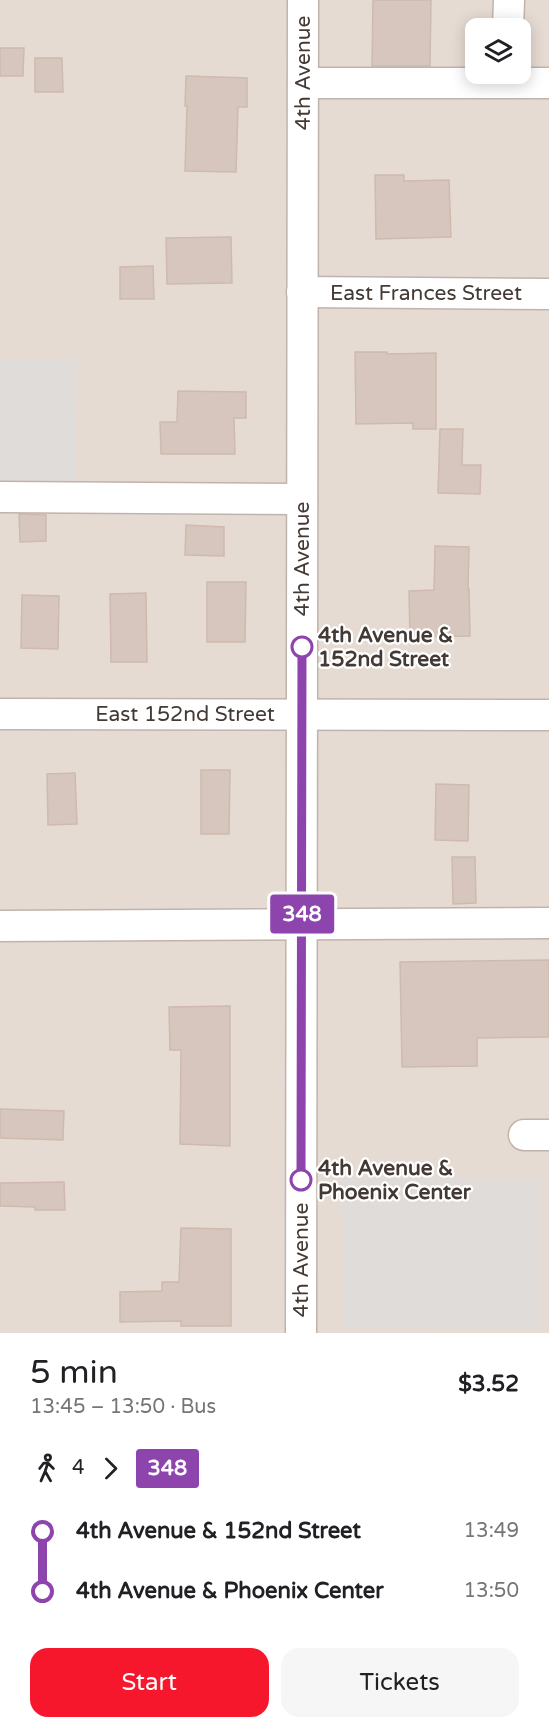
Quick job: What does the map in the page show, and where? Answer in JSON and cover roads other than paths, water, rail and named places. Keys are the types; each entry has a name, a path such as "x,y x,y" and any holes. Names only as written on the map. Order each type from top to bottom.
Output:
{"street":[{"name":"4th Avenue","path":"301,1333 303,0"},
{"path":"508,18 509,0"},
{"path":"303,83 465,79"},
{"path":"531,81 549,83"},
{"name":"East Frances Street","path":"302,292 549,294"},
{"path":"0,497 302,499"},
{"name":"East 152nd Street","path":"0,714 549,715"},
{"path":"0,926 549,923"}],"place":[{"name":"4th Avenue & 152nd Street","path":"302,647"},
{"name":"4th Avenue & Phoenix Center","path":"301,1180"}]}
